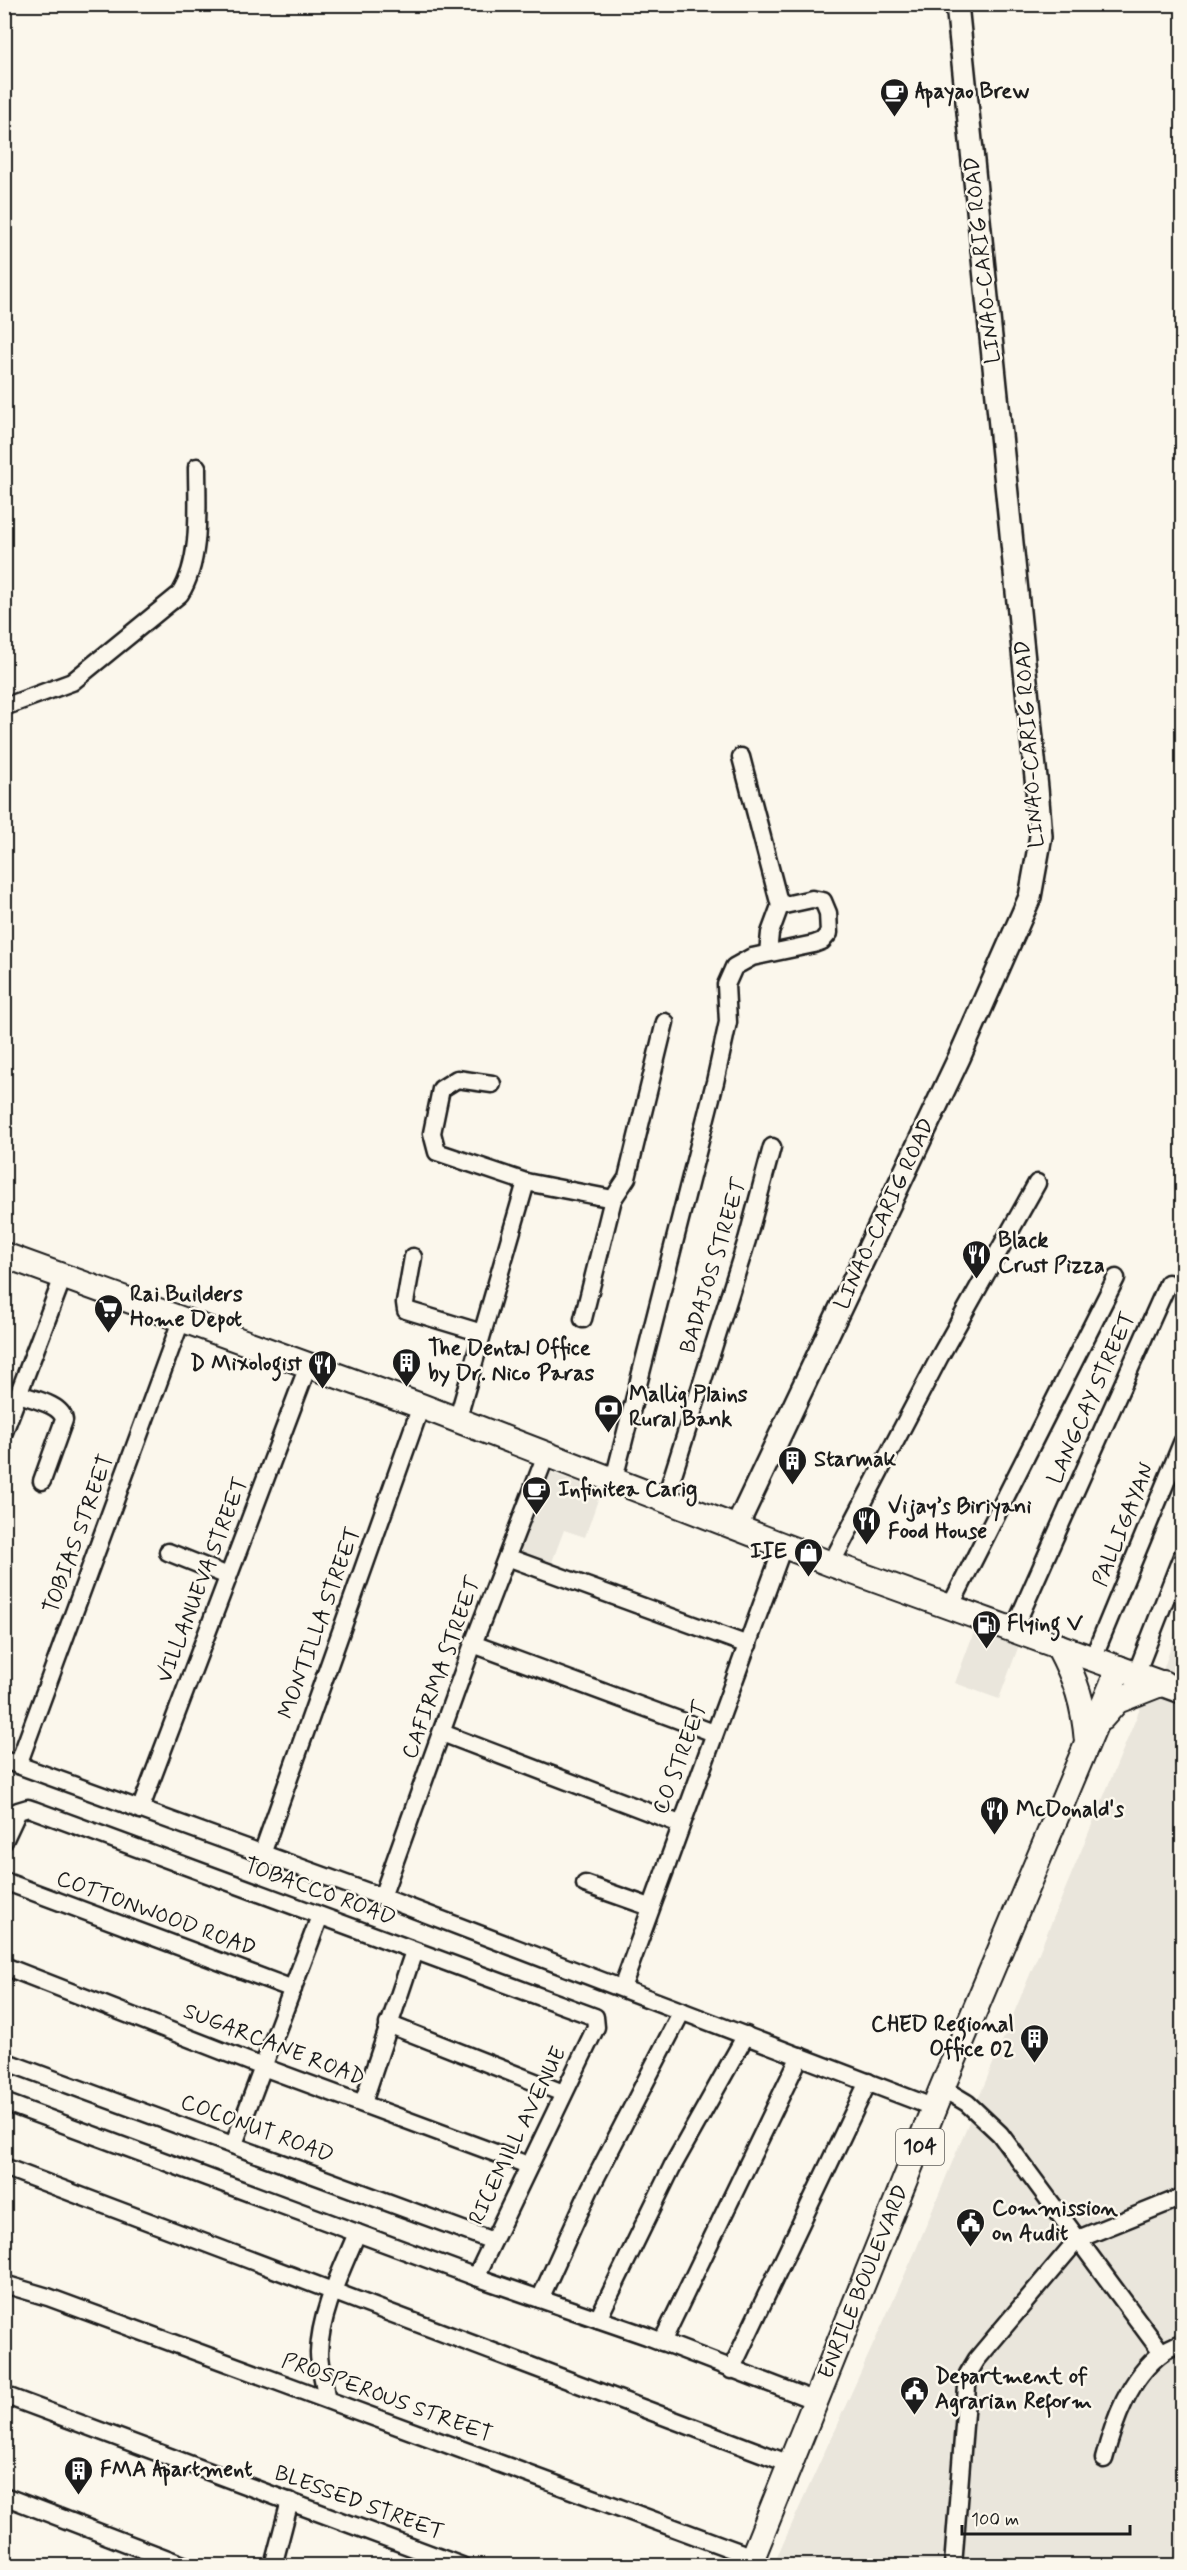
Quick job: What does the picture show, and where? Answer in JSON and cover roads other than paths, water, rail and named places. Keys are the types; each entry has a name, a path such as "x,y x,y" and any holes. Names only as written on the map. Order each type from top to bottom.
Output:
{"highway":[{"path":"4,1255 421,1406 831,1564 1172,1687"},
{"path":"1058,1646 1077,1684 1091,1738"},
{"name":"ENRILE BOULEVARD","path":"751,2561 939,2098 1091,1738 1128,1671"},
{"path":"1091,1738 1106,1712 1117,1701 1142,1689 1172,1687"}],"main road":[{"name":"LINAO-CARIG ROAD","path":"736,1528 959,1058 1030,897 1037,871 1041,836 1038,797 957,4"}],"street":[{"path":"4,707 72,682 180,594 189,580 194,548 197,467"},
{"path":"741,757 780,906 770,933 768,953"},
{"path":"614,1479 715,1082 728,1022 726,980 740,962 768,953 814,944 822,941 829,933 828,913 823,901 812,899 780,906"},
{"path":"583,1319 613,1198 627,1178 665,1022"},
{"path":"492,1084 457,1079 441,1089 432,1133 434,1147 442,1155 526,1182 613,1198"},
{"name":"BADAJOS STREET","path":"665,1500 747,1240 772,1147"},
{"path":"458,1420 526,1182"},
{"path":"831,1564 940,1356 1037,1183"},
{"path":"413,1257 405,1302 406,1310 482,1333"},
{"path":"4,1432 63,1277"},
{"path":"950,1607 1116,1278"},
{"name":"LANGCAY STREET","path":"1013,1631 1168,1283"},
{"name":"TOBIAS STREET","path":"11,1762 182,1318"},
{"name":"VILLANUEVA STREET","path":"140,1810 308,1366"},
{"path":"19,1394 57,1408 63,1415 64,1420 42,1481"},
{"name":"MONTILLA STREET","path":"262,1854 421,1406"},
{"name":"PALLIGAYAN","path":"1093,1658 1182,1443"},
{"name":"CAFIRMA STREET","path":"382,1897 473,1644 546,1455"},
{"name":"CO STREET","path":"622,1988 784,1544"},
{"path":"168,1552 228,1576"},
{"path":"1128,1671 1182,1556"},
{"path":"507,1557 748,1645"},
{"path":"473,1644 714,1733"},
{"path":"442,1733 680,1824"},
{"path":"11,1762 382,1897 868,2082 967,2103 1000,2134 1162,2353"},
{"name":"TOBACCO ROAD","path":"4,1841 18,1811 27,1808 34,1810 591,2015"},
{"name":"COTTONWOOD ROAD","path":"4,1881 293,1989"},
{"path":"585,1884 650,1907"},
{"path":"234,2144 320,1916"},
{"path":"363,2103 414,1951"},
{"name":"SUGARCANE ROAD","path":"4,1966 263,2067 528,2165"},
{"path":"540,2299 590,2189 682,2011"},
{"name":"RICEMILL AVENUE","path":"476,2277 596,2027 596,2019 591,2015"},
{"path":"388,2024 563,2093"},
{"path":"598,2319 672,2168 746,2035"},
{"path":"662,2342 800,2056"},
{"name":"COCONUT ROAD","path":"4,2061 493,2241"},
{"path":"731,2370 868,2082"},
{"path":"4,2102 476,2277 662,2342 816,2401"},
{"path":"4,2168 790,2464"},
{"path":"953,2565 968,2374 977,2359 1078,2239 1182,2197"},
{"path":"326,2398 319,2352 321,2332 357,2233"},
{"name":"PROSPEROUS STREET","path":"4,2284 48,2297 326,2398 751,2561"},
{"path":"1104,2459 1110,2436 1125,2399 1162,2353 1182,2342"},
{"name":"BLESSED STREET","path":"4,2395 462,2565"},
{"path":"4,2496 186,2565"},
{"path":"273,2565 290,2501"}],"place":[{"name":"Apayao Brew","path":"894,118"},
{"name":"Black Crust Pizza","path":"977,1280"},
{"name":"Rai Builders Home Depot","path":"109,1334"},
{"name":"The Dental Office by Dr. Nico Paras","path":"407,1388"},
{"name":"D Mixologist","path":"323,1390"},
{"name":"Mallig Plains Rural Bank","path":"608,1434"},
{"name":"Starmak","path":"793,1486"},
{"name":"Infinitea Carig","path":"537,1516"},
{"name":"Vijay’s Biriyani Food House","path":"867,1546"},
{"name":"IIE","path":"808,1578"},
{"name":"Flying V","path":"986,1650"},
{"name":"McDonald's","path":"995,1836"},
{"name":"CHED Regional Office 02","path":"1035,2064"},
{"name":"Commission on Audit","path":"971,2248"},
{"name":"Department of Agrarian Reform","path":"914,2416"},
{"name":"FMA Apartment","path":"79,2496"}]}
